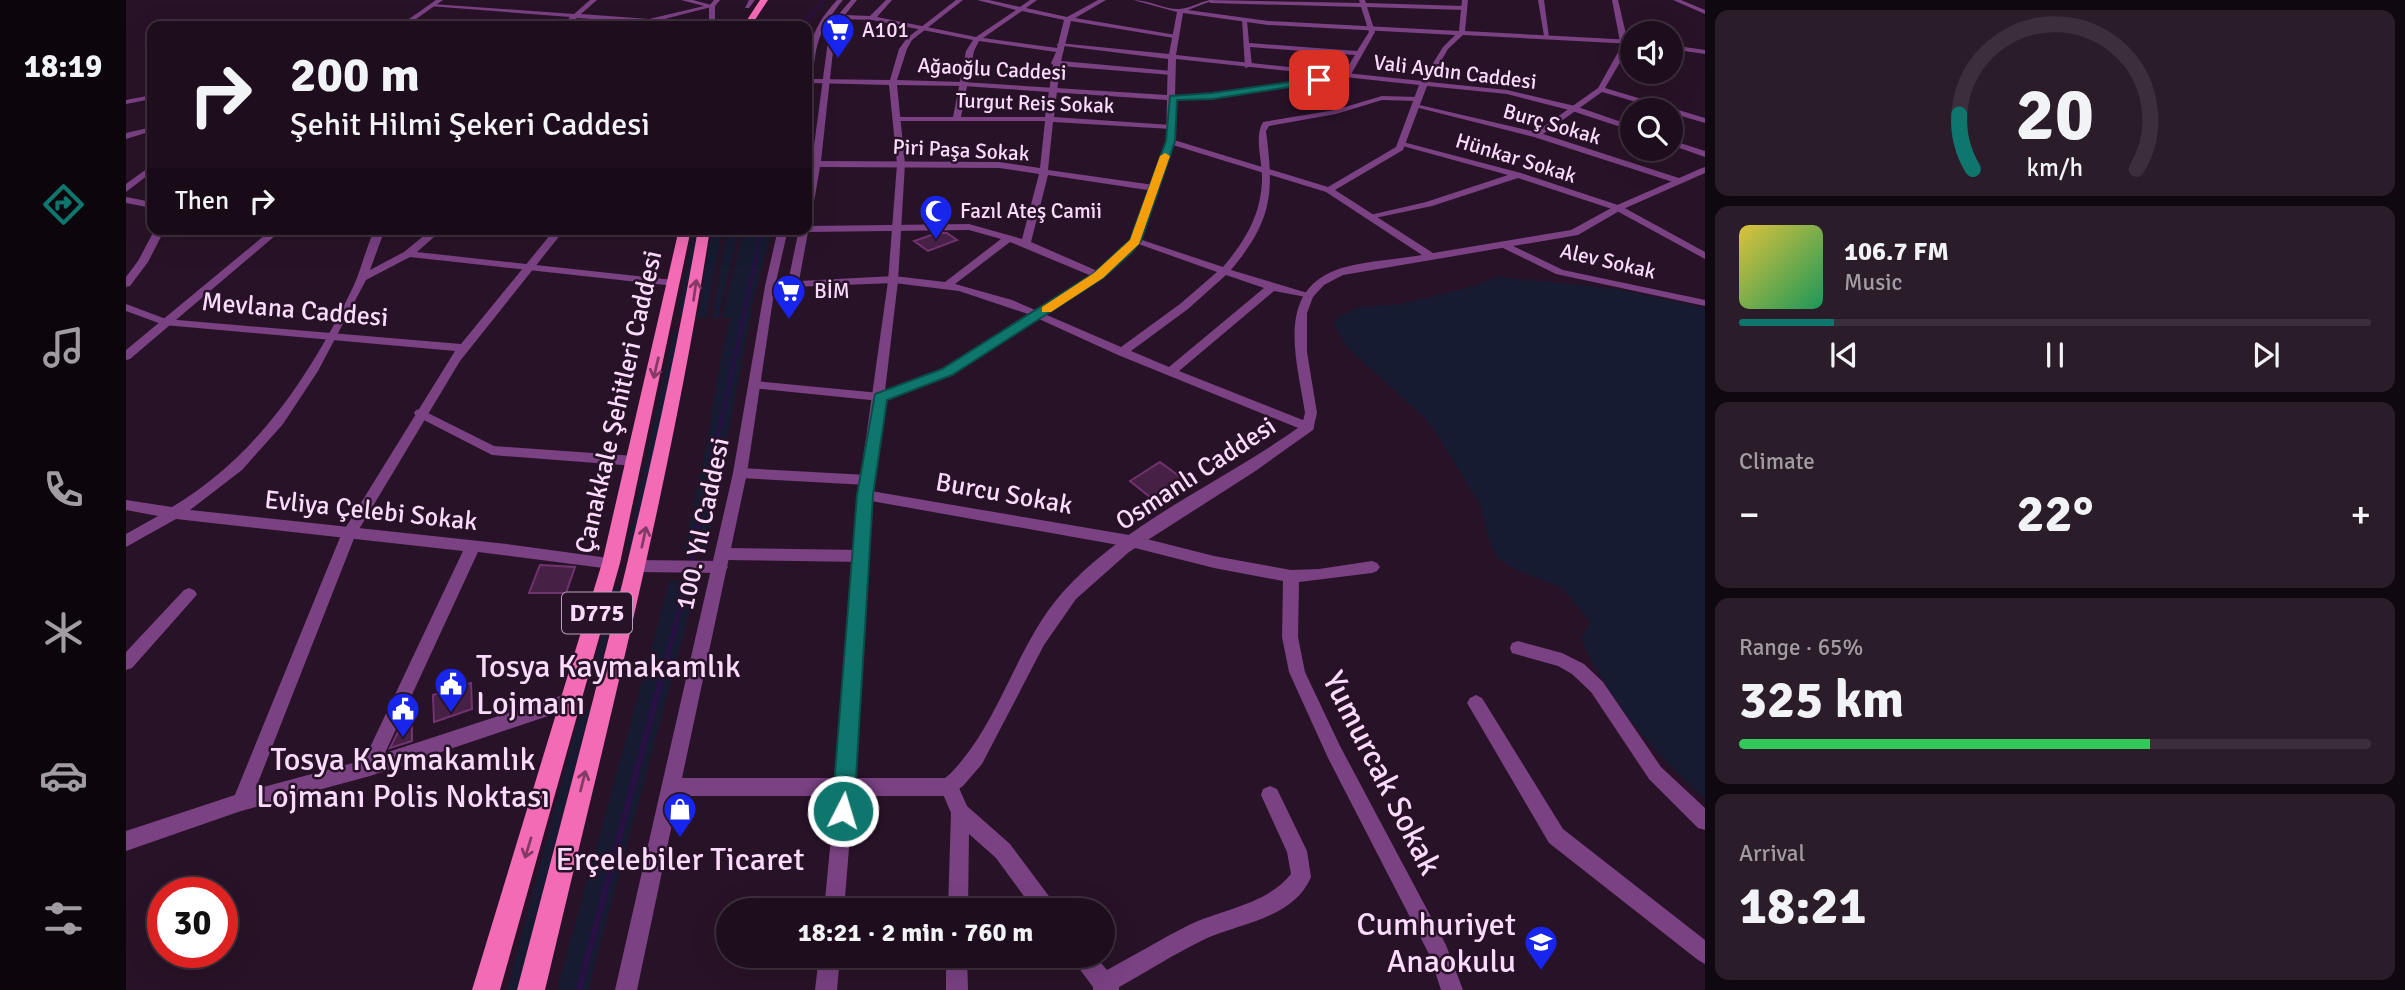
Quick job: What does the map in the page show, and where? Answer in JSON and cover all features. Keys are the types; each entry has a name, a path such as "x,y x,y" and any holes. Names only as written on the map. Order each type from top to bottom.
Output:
{"main road":[{"path":"750,21 764,0"},
{"name":"Çanakkale Şehitleri Caddesi","path":"486,990 611,563 666,323 682,235"},
{"name":"Çanakkale Şehitleri Caddesi","path":"531,990 638,566 690,322 683,235"},
{"path":"666,323 690,322"},
{"path":"611,563 638,566"},
{"path":"573,695 608,678"},
{"path":"573,695 603,700"}],"street":[{"path":"410,21 440,0"},
{"path":"570,21 594,0"},
{"path":"684,0 715,3"},
{"path":"747,7 752,0"},
{"path":"812,50 813,39 824,17 840,0"},
{"path":"812,158 832,33 840,17 855,0"},
{"path":"872,18 889,0"},
{"path":"835,898 866,487 894,281 901,164 893,82 906,44 922,27 960,0"},
{"path":"980,0 1068,19 1174,36"},
{"path":"957,117 970,51 977,39 1018,8 1034,0"},
{"path":"1026,243 1044,172 1047,119 1059,47 1068,19 1103,0"},
{"path":"1136,0 1180,11 1244,20 1620,41"},
{"path":"1192,0 1464,4 1462,32 1445,48 1424,83 1402,144 1395,152 1329,190"},
{"path":"1541,0 1547,36"},
{"path":"1615,0 1622,21"},
{"path":"1676,0 1705,12"},
{"path":"1180,11 1209,1"},
{"path":"1346,76 1372,29 1362,2"},
{"path":"649,21 715,3"},
{"path":"713,21 715,3"},
{"path":"432,6 577,15 620,21"},
{"path":"755,385 880,397 947,372 1098,275 1135,241 1170,141 1172,58 1180,11"},
{"name":"Vali Aydın Caddesi","path":"824,17 872,18 977,39 1517,94 1572,108 1620,125"},
{"path":"1244,20 1248,66"},
{"path":"1248,45 1360,53"},
{"path":"1683,49 1705,52"},
{"path":"1537,135 1601,89 1620,56"},
{"path":"1055,63 1172,73"},
{"name":"Ağaoğlu Caddesi","path":"812,81 963,85 1173,97 1212,96 1346,76"},
{"path":"1601,89 1631,98"},
{"path":"126,103 147,98"},
{"name":"Burç Sokak","path":"1266,169 1262,131 1266,124 1336,112 1382,99 1415,102 1537,135 1679,181"},
{"path":"1683,114 1705,121"},
{"name":"Turgut Reis Sokak","path":"897,119 1047,119 1171,127"},
{"path":"126,136 147,130"},
{"path":"1170,141 1329,190 1431,257"},
{"name":"Hünkar Sokak","path":"1402,144 1518,175 1618,208 1705,256"},
{"path":"1683,146 1705,154"},
{"name":"Piri Paşa Sokak","path":"812,164 999,165 1154,188"},
{"path":"1122,352 1225,272 1249,240 1260,217 1264,202 1266,169"},
{"path":"1135,241 1272,287 1306,294 1316,283 1340,272 1574,233 1618,208 1705,170"},
{"path":"126,189 147,172"},
{"path":"1373,217 1429,204 1518,175"},
{"path":"126,200 147,204"},
{"path":"812,229 969,227 1026,243 1098,275"},
{"path":"126,284 144,262 157,235"},
{"path":"126,356 271,235"},
{"path":"126,541 220,482 260,443 302,391 363,278 378,235"},
{"path":"363,278 408,254 431,235"},
{"path":"241,802 348,535 420,413 463,348 555,235"},
{"name":"100. Yıl Caddesi","path":"626,990 722,561 740,473 770,286 782,235"},
{"path":"793,285 804,235"},
{"path":"947,285 1009,238"},
{"name":"Alev Sokak","path":"1507,246 1560,272 1705,303"},
{"path":"408,254 674,284"},
{"path":"770,286 894,281 947,285 977,292 1039,314 1122,352 1308,427"},
{"path":"1170,372 1272,287"},
{"name":"Osmanlı Caddesi","path":"949,787 975,762 1053,617 1087,579 1135,542 1308,427 1311,413 1300,332 1301,308 1306,294"},
{"name":"Mevlana Caddesi","path":"126,307 164,322 463,348"},
{"path":"420,413 492,450 635,461"},
{"name":"Burcu Sokak","path":"740,473 866,487 1135,542 1224,564 1292,576 1372,567"},
{"name":"Evliya Çelebi Sokak","path":"126,505 348,535 473,546 611,563"},
{"path":"370,767 473,546"},
{"path":"638,566 700,567 722,561 861,556"},
{"name":"Yumurcak Sokak","path":"1292,576 1290,637 1297,673 1334,752 1434,941 1452,990"},
{"path":"126,663 189,594"},
{"path":"1518,648 1562,660 1578,669 1597,687 1654,773 1705,821"},
{"path":"126,841 241,802 370,767 573,695"},
{"path":"1476,703 1556,836 1705,953"},
{"path":"671,786 949,787 960,813 958,898"},
{"path":"1091,968 1106,988 1200,931 1271,903 1293,890 1301,877 1297,851 1269,795"},
{"path":"960,813 1003,851 1038,898"},
{"path":"826,990 829,968"},
{"path":"957,968 957,990"}],"shaded area":[{"path":"692,235 697,235 682,315 678,316"},
{"path":"710,235 721,235 706,318 698,318"},
{"path":"726,235 739,235 718,318 712,318"},
{"path":"743,235 770,235 755,293 706,552 683,553 706,448 722,351 731,318 722,318"},
{"path":"1498,277 1618,289 1705,308 1705,799 1651,745 1605,684 1581,639 1591,623 1561,587 1519,571 1498,558 1489,541 1481,506 1437,434 1424,417 1347,347 1333,323 1357,308 1402,304 1471,287"},
{"path":"678,331 668,395 632,549 627,549 673,332"},
{"path":"670,580 698,582 588,990 557,990"},
{"path":"614,587 620,587 600,667 596,669 594,667"},
{"path":"590,709 517,990 507,990 581,710"}],"building":[{"name":"Fazıl Ateş Camii","path":"937,233 947,233 957,240 928,251 914,241"},
{"path":"1160,462 1191,485 1160,505 1130,481"},
{"path":"540,565 575,567 566,593 529,593"},
{"name":"Tosya Kaymakamlık Lojmanı","path":"471,683 472,709 434,722 433,695"},
{"name":"Tosya Kaymakamlık Lojmanı Polis Noktası","path":"412,727 412,741 390,748 398,732"}],"waterway":[{"path":"806,21 825,0"},
{"path":"755,260 761,235"},
{"path":"716,446 756,258"},
{"path":"660,685 687,581 716,444"},
{"path":"579,990 660,683"}],"slow traffic":[{"path":"1047,309 1098,275 1135,241 1165,156"}],"place":[{"name":"A101","path":"838,60"},
{"name":"Fazıl Ateş Camii","path":"936,241"},
{"name":"BİM","path":"789,321"},
{"name":"Tosya Kaymakamlık Lojmanı","path":"451,714"},
{"name":"Tosya Kaymakamlık Lojmanı Polis Noktası","path":"403,739"},
{"name":"Erçelebiler Ticaret","path":"680,839"},
{"name":"Cumhuriyet Anaokulu","path":"1541,972"}],"route":[{"path":"843,811 865,495 880,397 947,372 1098,275 1127,251 1135,241 1170,141 1173,97 1212,96 1319,80"}]}
